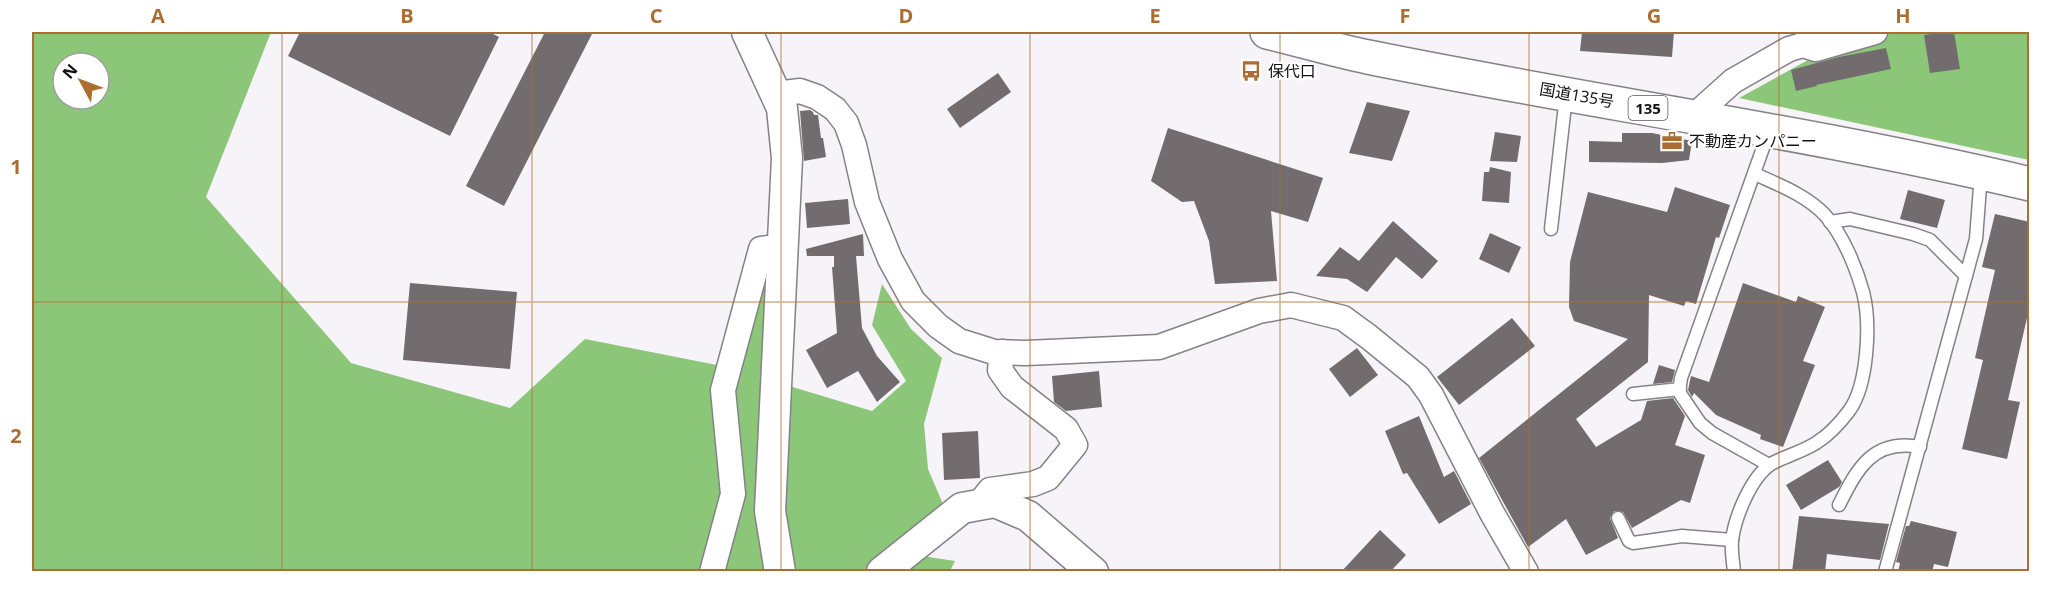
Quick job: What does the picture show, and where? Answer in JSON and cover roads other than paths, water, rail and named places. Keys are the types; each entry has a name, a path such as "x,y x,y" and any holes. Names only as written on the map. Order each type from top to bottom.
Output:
{"highway":[{"name":"国道135号","path":"1267,32 1366,57 1694,116 2030,184"}],"street":[{"path":"747,32 782,108 787,158 770,511 780,572"},
{"path":"1694,116 1734,81 1808,38 1816,49 1875,32"},
{"path":"777,94 800,91 817,97 835,110 846,123 854,145 867,202 890,260 913,301 938,326 959,341 994,352 1026,353 1159,347 1259,311 1291,304 1343,318 1418,377 1431,395 1492,513 1526,572"},
{"path":"712,572 733,494 723,390 761,249 784,246"},
{"path":"978,505 990,490 1033,484 1048,478 1075,445 1066,429 1012,387 1000,370 1002,352"},
{"path":"882,572 962,508 995,502 1028,516 1093,572"}],"lane":[{"path":"1551,229 1566,93"},
{"path":"1769,131 1681,378 1679,392 1700,423 1712,433 1769,465"},
{"path":"1885,572 1976,240 1981,173"},
{"path":"1734,572 1732,540 1751,486 1769,465 1816,443 1833,429 1851,409 1863,380 1868,344 1864,294 1854,265 1830,222 1813,204 1785,187 1755,174"},
{"path":"1830,222 1850,219 1929,240 1966,276"},
{"path":"1633,394 1680,388"},
{"path":"1839,505 1853,476 1867,458 1880,450 1896,446 1920,447"},
{"path":"1618,518 1629,541 1633,543 1682,536 1732,540"}],"place":[{"name":"保代口","path":"1251,71"},
{"name":"不動産カンパニー","path":"1672,141"}]}
